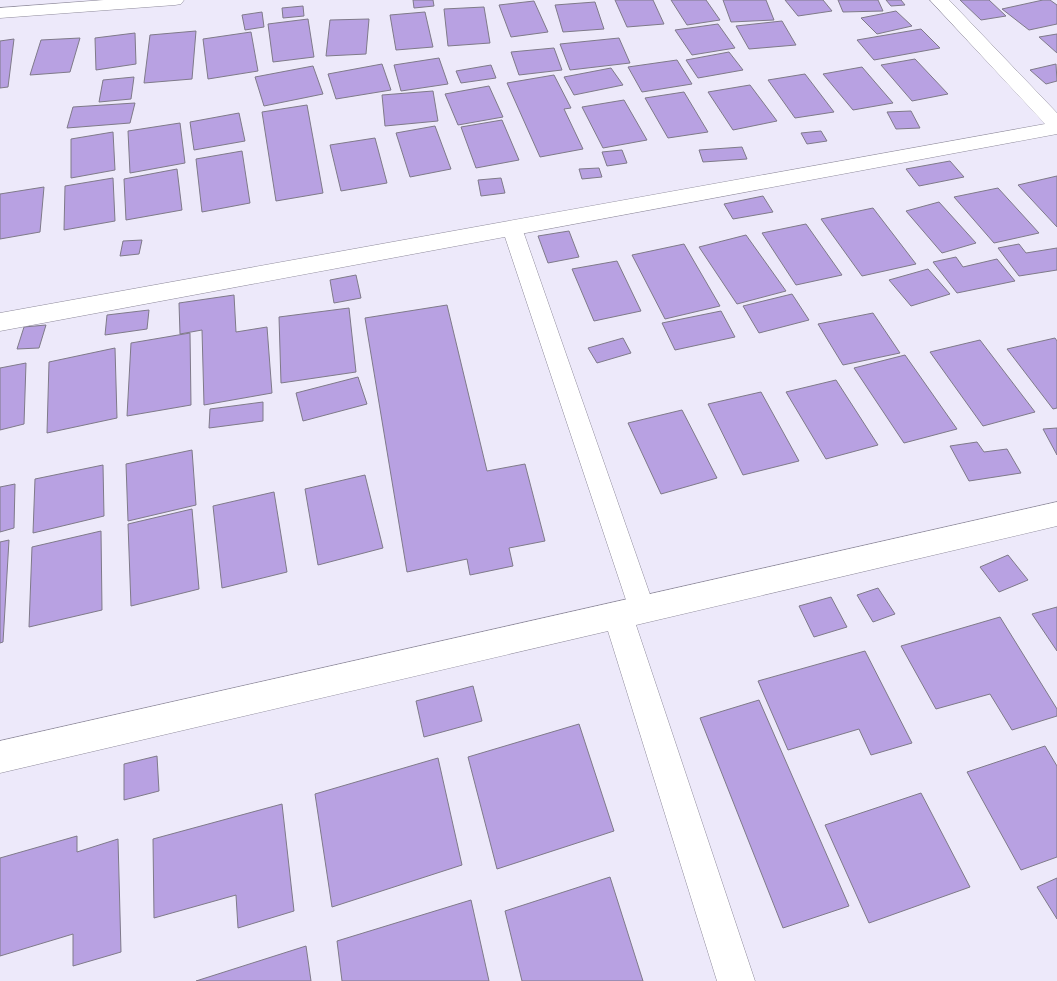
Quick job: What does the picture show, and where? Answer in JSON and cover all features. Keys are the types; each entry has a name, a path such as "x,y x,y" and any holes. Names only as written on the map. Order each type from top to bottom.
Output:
{"street":[{"path":"0,13 174,0"},
{"path":"939,0 1057,127"},
{"path":"0,322 1057,127"},
{"path":"0,757 1057,514"},
{"path":"630,612 736,981"}],"lane":[{"path":"512,228 630,612"}],"building":[{"path":"413,0 433,0 434,6 414,8"},
{"path":"615,0 653,0 664,24 627,27"},
{"path":"671,0 706,0 720,20 687,25"},
{"path":"723,0 766,0 774,20 731,22"},
{"path":"785,0 823,0 832,11 798,16"},
{"path":"838,0 878,0 883,11 843,12"},
{"path":"886,0 901,0 905,5 891,6"},
{"path":"960,0 989,0 1006,16 981,20"},
{"path":"1050,0 1057,5 1057,24 1029,30 1002,9"},
{"path":"534,1 548,32 511,37 499,5"},
{"path":"595,2 604,29 563,32 555,5"},
{"path":"303,6 304,16 283,18 282,8"},
{"path":"484,7 490,43 448,46 444,9"},
{"path":"896,11 912,26 877,34 861,18"},
{"path":"262,12 264,27 245,30 242,15"},
{"path":"425,12 433,47 396,50 390,15"},
{"path":"308,19 314,57 273,62 268,24"},
{"path":"369,19 366,54 326,56 330,20"},
{"path":"782,21 796,45 749,49 736,26"},
{"path":"718,24 735,48 692,55 675,30"},
{"path":"921,29 940,48 874,60 857,40"},
{"path":"196,31 192,79 144,83 150,35"},
{"path":"251,32 258,71 208,79 203,39"},
{"path":"135,33 136,64 96,70 95,38"},
{"path":"1057,34 1057,53 1039,37"},
{"path":"80,38 70,72 30,75 41,40"},
{"path":"619,38 630,63 570,70 560,44"},
{"path":"14,39 8,87 0,88 0,41"},
{"path":"554,48 562,70 519,75 511,52"},
{"path":"729,52 743,70 698,78 686,60"},
{"path":"439,58 448,84 401,91 394,65"},
{"path":"915,59 948,94 912,101 881,65"},
{"path":"677,60 692,84 642,92 628,67"},
{"path":"382,64 391,90 336,99 328,74"},
{"path":"1056,64 1057,81 1046,84 1030,70"},
{"path":"491,65 496,78 461,83 456,71"},
{"path":"313,66 323,94 264,106 255,77"},
{"path":"862,67 893,103 853,110 823,74"},
{"path":"611,68 623,85 574,95 564,77"},
{"path":"805,74 834,112 795,118 768,80"},
{"path":"554,75 571,108 564,109 583,149 540,157 507,83"},
{"path":"134,77 131,99 99,102 103,80"},
{"path":"750,85 777,121 733,130 708,92"},
{"path":"489,86 503,117 458,125 445,94"},
{"path":"433,91 438,121 385,126 382,95"},
{"path":"684,92 708,132 668,138 645,98"},
{"path":"624,100 647,140 603,148 582,107"},
{"path":"135,103 130,123 67,128 73,107"},
{"path":"307,105 323,193 276,201 262,112"},
{"path":"911,111 920,128 896,129 887,112"},
{"path":"239,113 245,141 194,150 190,122"},
{"path":"502,120 519,160 476,168 461,127"},
{"path":"180,123 185,163 130,173 128,131"},
{"path":"435,126 451,169 410,177 396,133"},
{"path":"821,131 827,141 807,144 801,133"},
{"path":"113,132 115,170 71,178 71,139"},
{"path":"375,138 387,183 341,191 330,145"},
{"path":"742,147 747,159 703,162 699,150"},
{"path":"622,150 627,163 607,166 602,152"},
{"path":"242,151 250,203 202,212 196,159"},
{"path":"950,161 964,177 919,186 906,169"},
{"path":"599,168 602,177 582,179 579,169"},
{"path":"177,169 182,210 126,220 124,179"},
{"path":"1057,176 1057,227 1018,185"},
{"path":"113,178 115,221 64,230 65,186"},
{"path":"501,178 505,193 481,196 478,180"},
{"path":"44,187 40,232 0,239 0,194"},
{"path":"998,188 1039,233 994,243 954,197"},
{"path":"763,196 773,212 733,219 724,204"},
{"path":"939,202 976,243 942,253 906,211"},
{"path":"873,208 916,264 862,276 821,219"},
{"path":"806,224 842,275 796,285 762,233"},
{"path":"569,231 579,257 548,263 538,236"},
{"path":"746,235 786,291 737,304 699,247"},
{"path":"142,240 139,254 120,256 123,241"},
{"path":"684,244 720,306 665,319 632,255"},
{"path":"1019,244 1026,253 1057,248 1057,270 1019,276 998,248"},
{"path":"956,257 963,267 997,259 1015,281 957,293 933,262"},
{"path":"617,261 641,311 594,321 572,269"},
{"path":"928,269 950,294 911,306 889,280"},
{"path":"356,275 361,298 334,303 330,280"},
{"path":"792,294 809,320 759,333 743,306"},
{"path":"234,295 236,332 267,327 272,393 204,405 202,330 180,334 179,303"},
{"path":"447,305 487,471 525,464 545,541 509,548 513,566 470,575 467,559 407,572 365,318"},
{"path":"349,308 356,372 281,383 279,317"},
{"path":"149,310 147,329 105,335 107,315"},
{"path":"721,311 735,337 675,350 662,323"},
{"path":"873,313 900,353 843,365 818,324"},
{"path":"46,325 39,348 17,349 24,327"},
{"path":"190,333 191,405 127,416 131,343"},
{"path":"623,338 631,353 597,363 588,348"},
{"path":"1055,338 1057,341 1057,408 1053,409 1007,349"},
{"path":"980,340 1035,412 983,426 930,352"},
{"path":"115,348 117,418 47,433 49,362"},
{"path":"905,355 957,429 904,443 854,368"},
{"path":"26,363 24,424 0,430 0,368"},
{"path":"358,377 367,404 303,421 296,393"},
{"path":"836,380 878,445 826,459 786,392"},
{"path":"761,392 799,461 743,475 708,404"},
{"path":"263,402 263,421 209,428 210,409"},
{"path":"682,410 717,478 661,494 628,423"},
{"path":"1057,428 1057,455 1043,429"},
{"path":"977,442 984,452 1007,449 1021,473 969,481 950,446"},
{"path":"192,450 196,505 128,521 126,464"},
{"path":"103,465 104,516 33,533 35,479"},
{"path":"365,475 383,548 318,565 305,489"},
{"path":"15,484 14,528 0,532 0,487"},
{"path":"274,492 287,572 222,588 213,506"},
{"path":"192,509 199,589 131,606 128,524"},
{"path":"101,531 102,610 29,627 32,547"},
{"path":"9,540 3,642 0,643 0,542"},
{"path":"1008,555 1028,580 999,592 980,567"},
{"path":"878,588 895,614 873,622 857,595"},
{"path":"831,597 847,627 814,637 799,606"},
{"path":"1057,607 1057,651 1032,614"},
{"path":"1000,617 1057,709 1057,716 1012,730 990,694 936,709 901,646"},
{"path":"865,651 912,743 871,755 859,729 788,750 758,681"},
{"path":"473,686 482,721 424,737 416,701"},
{"path":"759,700 849,906 783,928 700,718"},
{"path":"579,724 614,831 497,869 468,757"},
{"path":"1045,746 1057,766 1057,857 1021,870 967,772"},
{"path":"157,756 159,791 124,800 124,764"},
{"path":"438,758 462,865 332,907 315,794"},
{"path":"921,793 970,887 869,923 825,825"},
{"path":"282,804 294,911 238,928 236,895 154,918 153,839"},
{"path":"77,836 77,852 118,839 121,952 73,966 73,934 0,956 0,858"},
{"path":"610,877 643,981 522,981 505,911"},
{"path":"1057,878 1057,919 1037,887"},
{"path":"471,900 489,981 342,981 337,941"},
{"path":"306,946 311,981 196,981"}]}
